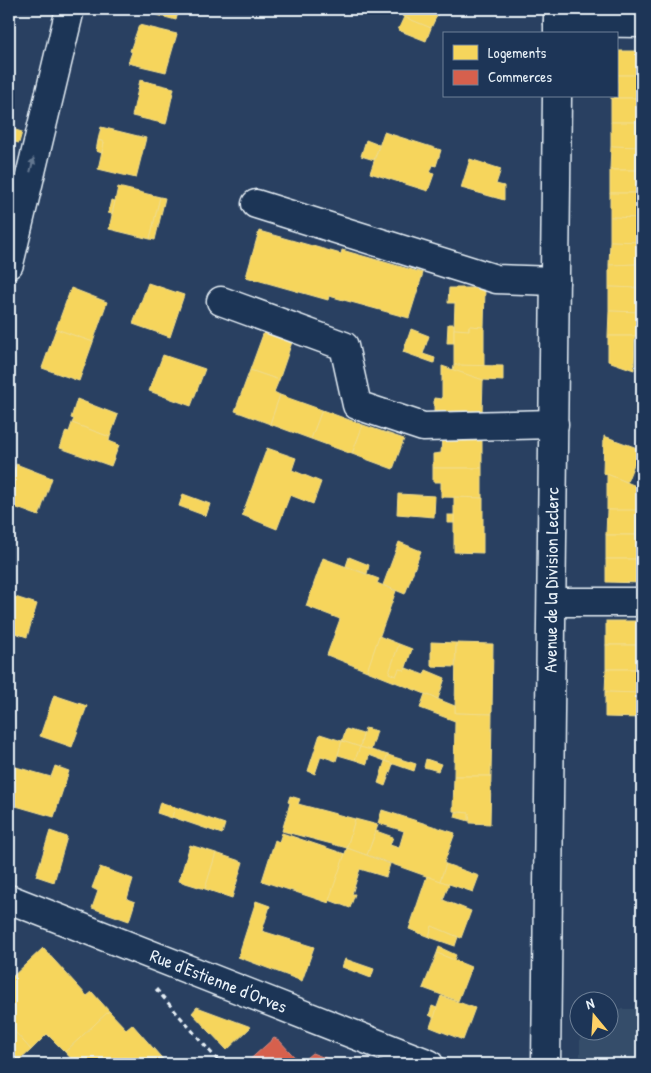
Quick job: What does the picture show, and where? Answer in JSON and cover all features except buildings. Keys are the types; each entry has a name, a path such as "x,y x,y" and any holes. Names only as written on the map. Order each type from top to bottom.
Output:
{"main road":[{"path":"9,264 16,205 70,9"},
{"path":"558,21 642,23"},
{"name":"Avenue de la Division Leclerc","path":"546,1064 557,98"},
{"path":"256,204 496,279 555,280"},
{"path":"221,301 344,346 358,405 423,427 554,424"},
{"path":"552,602 642,602"},
{"name":"Rue d'Estienne d'Orves","path":"9,899 429,1064"}],"path":[{"path":"151,983 221,1064"}],"shaded area":[{"path":"618,1009 642,1009 642,1064 580,1064 580,1040 618,1040"}]}
